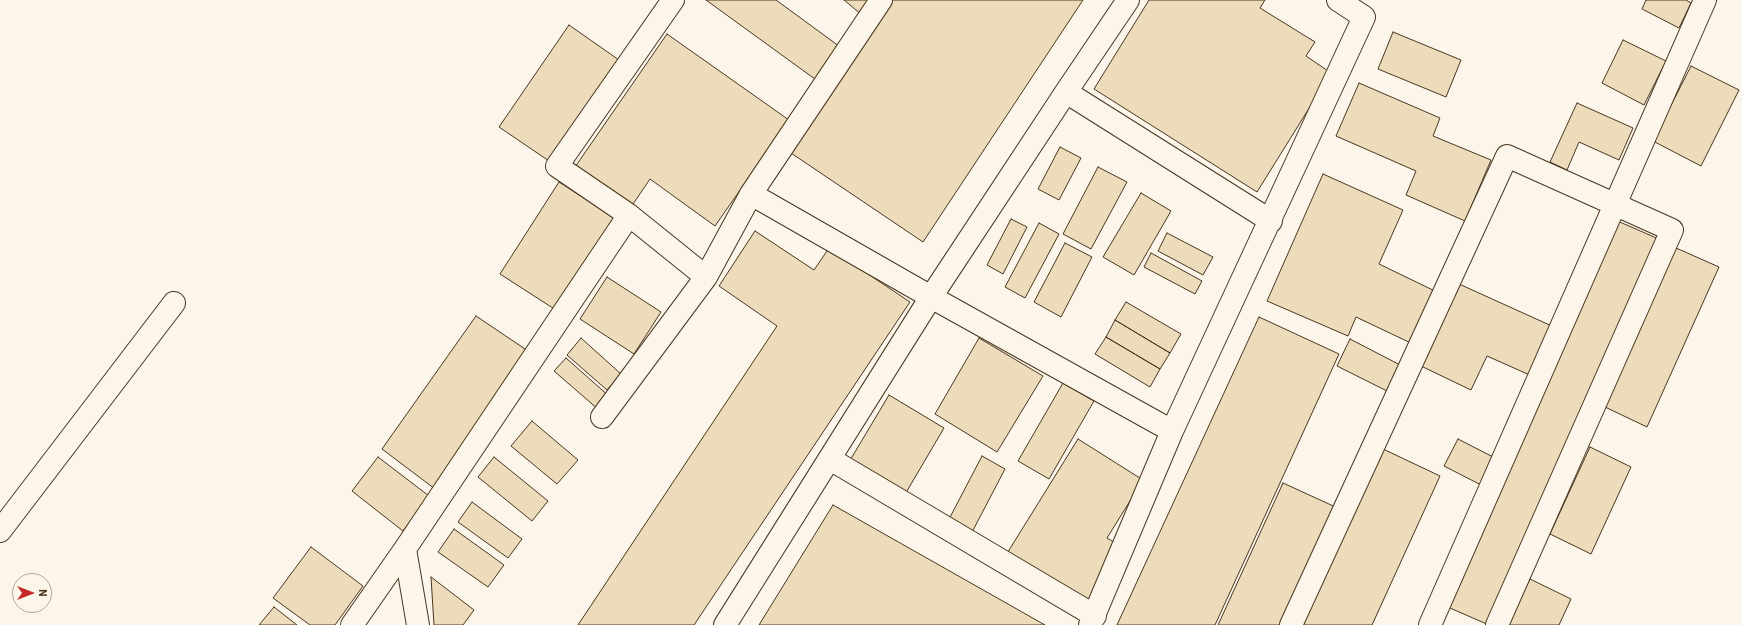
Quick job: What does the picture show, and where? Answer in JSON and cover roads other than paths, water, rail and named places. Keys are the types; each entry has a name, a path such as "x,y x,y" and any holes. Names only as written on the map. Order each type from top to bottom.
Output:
{"street":[{"path":"673,0 557,166 629,215 706,277"},
{"path":"602,417 706,277 752,194 881,0"},
{"path":"725,625 931,297 1128,0"},
{"path":"830,459 1093,620 1172,431 1271,221 1364,17 1338,0"},
{"path":"1430,625 1705,0"},
{"path":"1066,92 1271,221"},
{"path":"1291,625 1507,156 1672,230 1497,625"},
{"path":"752,194 931,297 1172,431"},
{"path":"352,625 405,549 629,215"},
{"path":"0,531 174,303"},
{"path":"405,549 418,625"}]}
